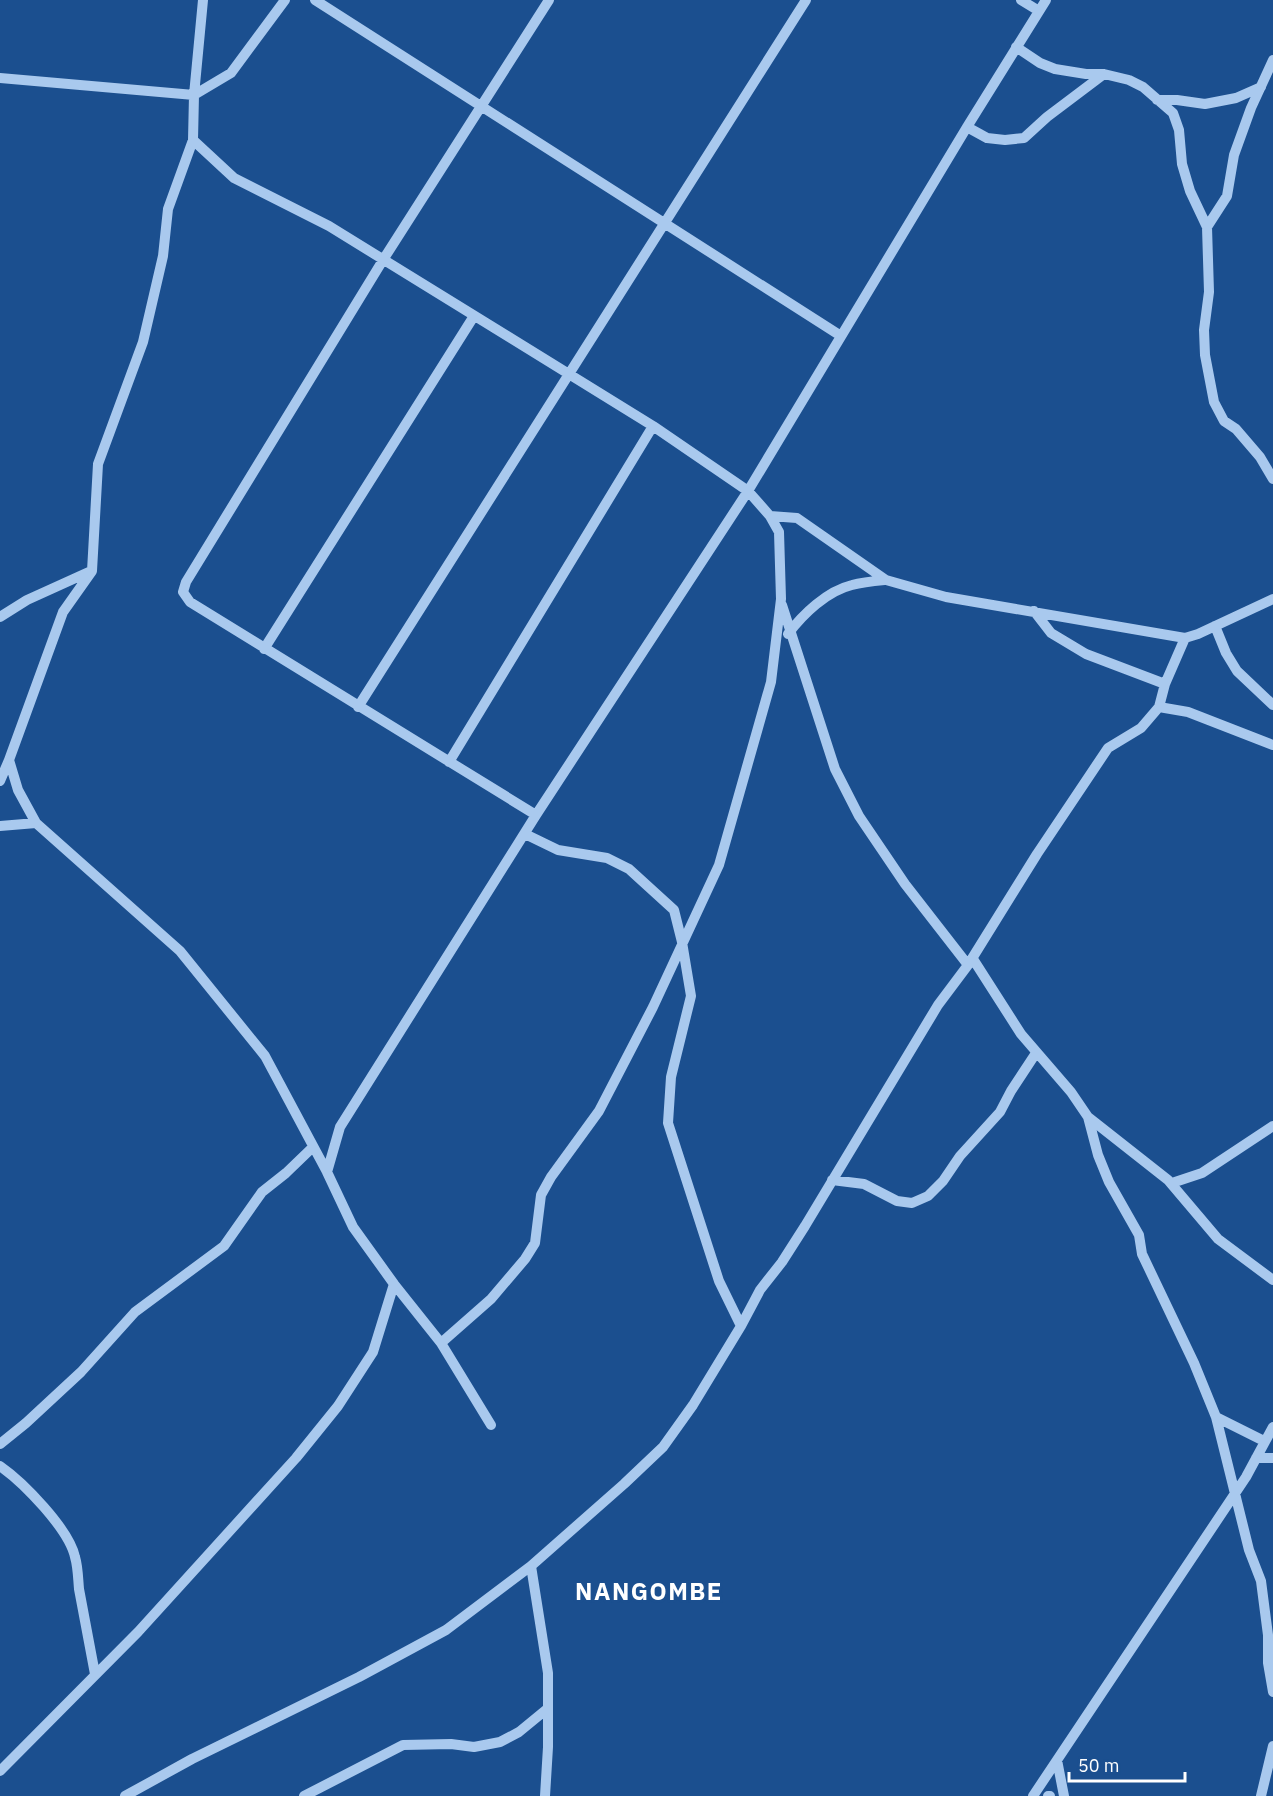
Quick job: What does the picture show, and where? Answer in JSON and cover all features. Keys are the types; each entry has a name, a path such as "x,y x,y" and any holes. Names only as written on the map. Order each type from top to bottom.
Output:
{"street":[{"path":"0,781 63,612 92,570 98,464 143,342 164,256 168,209 193,140 194,95 203,0"},
{"path":"0,78 194,95 231,73 285,0"},
{"path":"315,0 841,336"},
{"path":"536,815 264,649 190,602 183,592 186,582 383,260 549,0"},
{"path":"358,706 806,0"},
{"path":"1021,0 1039,11"},
{"path":"327,1172 340,1127 536,815 748,491 1046,0"},
{"path":"1016,47 1040,63 1055,69 1086,74 1104,74 1129,80 1143,87 1173,113 1179,130 1182,164 1190,191 1207,227 1209,292 1204,330 1205,355 1214,402 1224,421 1236,429 1260,457 1273,479"},
{"path":"1207,227 1227,196 1234,155 1273,60"},
{"path":"967,127 987,138 1005,140 1024,138 1047,117 1104,74"},
{"path":"1157,100 1206,104 1236,99 1261,87"},
{"path":"193,140 234,178 329,226 653,426 748,491 770,516 779,532 781,599 771,682 719,865 653,1007 598,1111 550,1177 541,1195 535,1243 525,1259 491,1299 441,1343"},
{"path":"264,649 474,316"},
{"path":"449,762 653,426"},
{"path":"770,516 797,518 886,580 946,597 1185,638 1273,599"},
{"path":"0,617 27,600 92,570"},
{"path":"776,650 801,616 832,594 850,585 886,580"},
{"path":"781,599 835,769 859,816 905,884 971,962 1036,1053 1071,1092 1088,1117 1108,1182 1139,1235 1142,1254 1194,1364 1216,1418 1249,1550 1261,1581 1268,1635 1268,1663 1273,1692"},
{"path":"1034,611 1051,633 1086,654 1165,684"},
{"path":"1215,626 1226,653 1238,671 1273,705"},
{"path":"125,1796 192,1759 359,1677 446,1630 531,1566 663,1447 693,1405 760,1290 782,1262 938,1005 971,962 1037,854 1108,748 1141,728 1159,707 1165,684 1185,638"},
{"path":"1159,707 1188,712 1273,745"},
{"path":"9,760 18,790 36,823 180,951 265,1056 327,1172 353,1227 441,1343 490,1425"},
{"path":"0,826 36,823"},
{"path":"525,834 558,850 607,858 629,869 674,910 692,996 671,1077 668,1123 718,1281 741,1326"},
{"path":"832,1180 864,1184 897,1201 912,1203 928,1197 943,1181 960,1156 1000,1112 1011,1090 1036,1053"},
{"path":"1088,1117 1172,1183 1218,1239 1273,1280"},
{"path":"1172,1183 1202,1173 1273,1126"},
{"path":"0,1444 81,1372 135,1312 224,1246 262,1192 314,1147"},
{"path":"0,1771 138,1632 296,1458 338,1406 372,1352 394,1284"},
{"path":"1216,1418 1264,1441"},
{"path":"1033,1796 1235,1493 1273,1427"},
{"path":"1256,1458 1273,1458"},
{"path":"0,1466 14,1476 44,1509 64,1534 75,1555 96,1674"},
{"path":"531,1566 548,1673 548,1747 545,1796"},
{"path":"304,1796 403,1745 451,1744 474,1747 500,1742 519,1732 547,1709"},
{"path":"1261,1796 1273,1746"},
{"path":"1057,1760 1065,1796"}],"district":[{"name":"NANGOMBE","path":"649,1591"}]}
